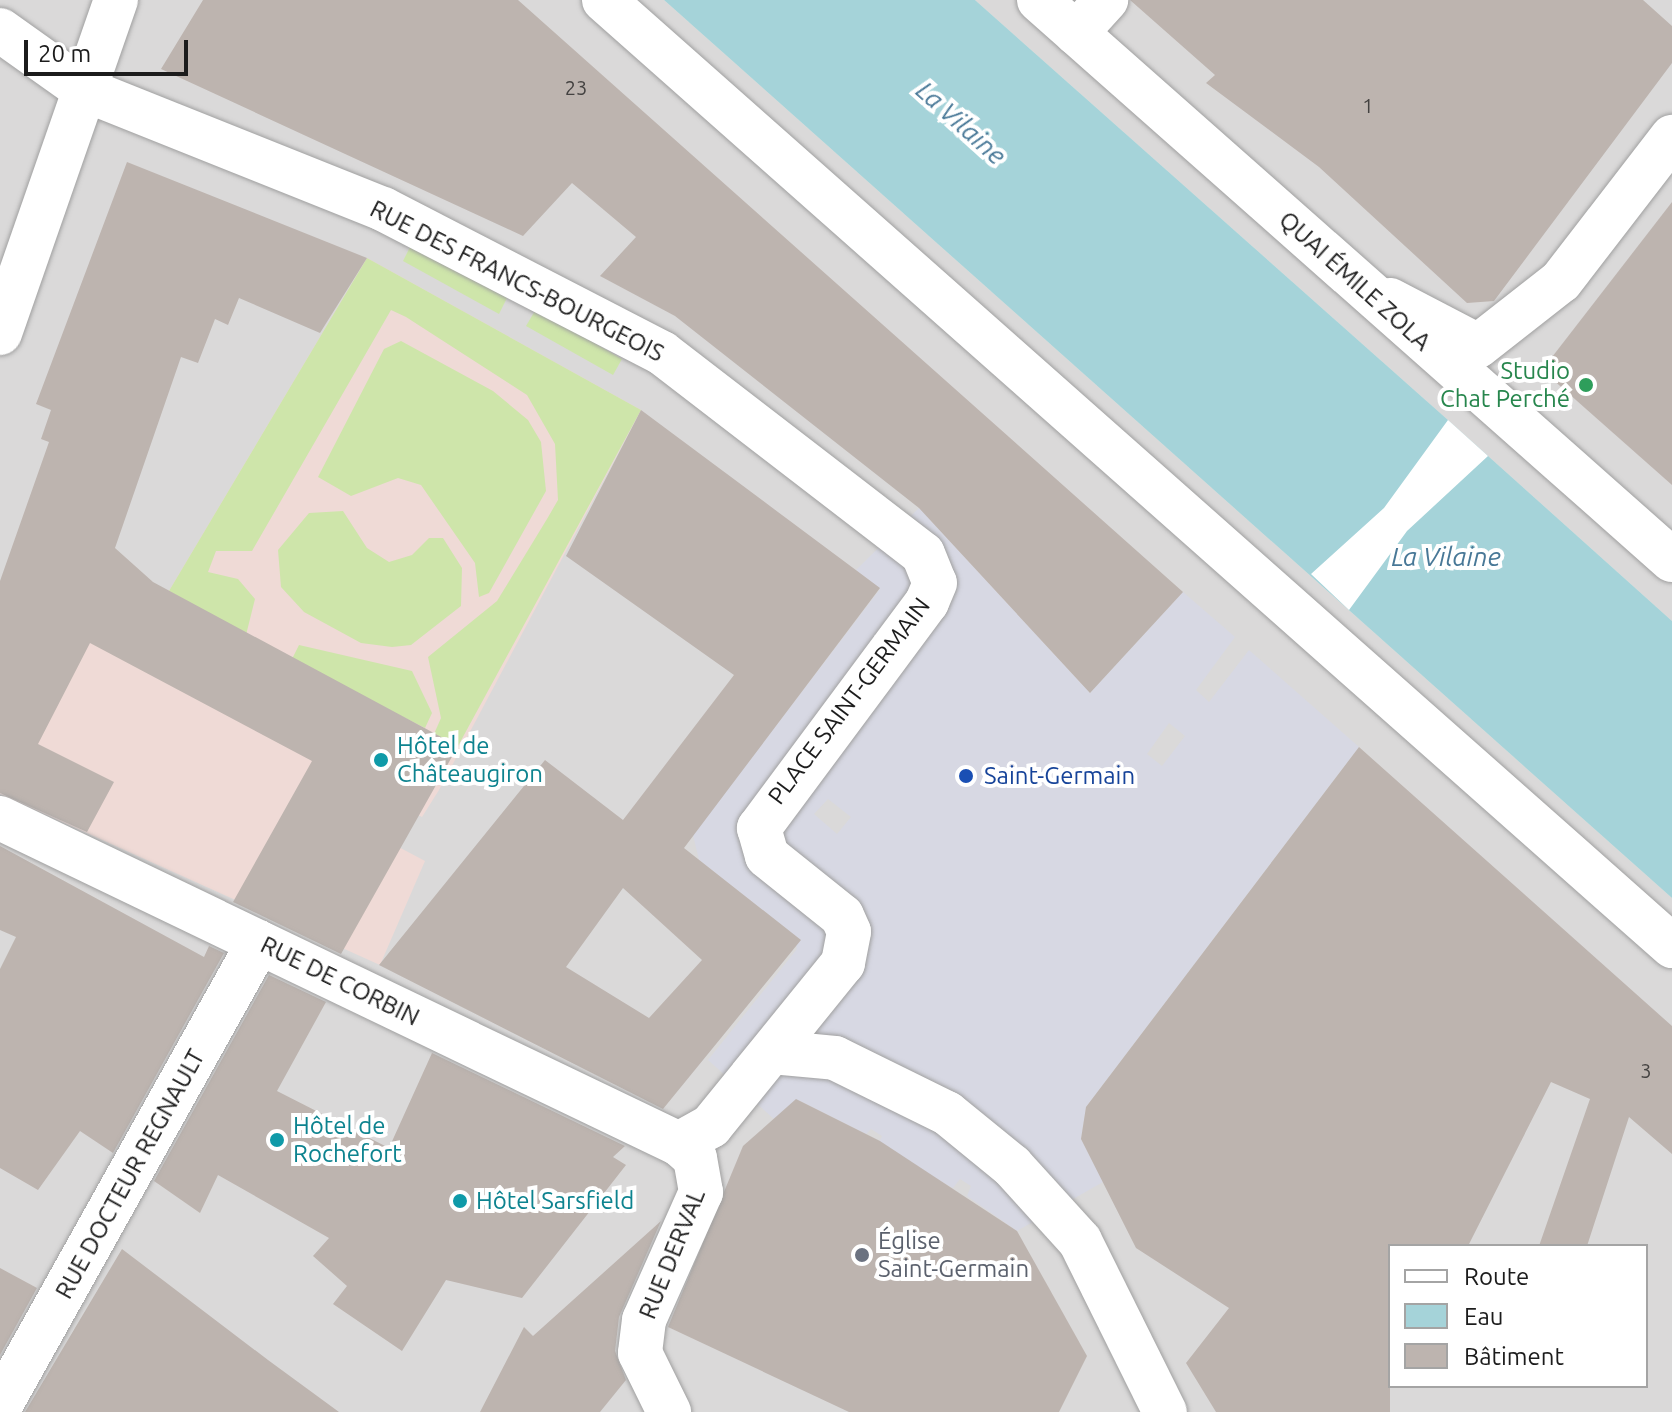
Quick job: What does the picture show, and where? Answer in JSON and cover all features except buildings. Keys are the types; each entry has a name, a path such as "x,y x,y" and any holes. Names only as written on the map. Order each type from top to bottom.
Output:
{"street":[{"path":"0,333 71,146 83,89 116,0"},
{"path":"604,0 1672,946"},
{"name":"QUAI ÉMILE ZOLA","path":"1039,0 1672,560"},
{"path":"1076,33 1106,0"},
{"name":"RUE DES FRANCS-BOURGEOIS","path":"0,30 83,89 383,209 662,353 923,554 935,583"},
{"path":"1360,284 1478,346 1561,281 1672,137"},
{"name":"PLACE SAINT-GERMAIN","path":"679,1144 711,1126 843,963 849,932 833,906 767,856 759,842 763,816 915,622 935,583"},
{"name":"RUE DE CORBIN","path":"0,818 679,1144"},
{"name":"RUE DOCTEUR REGNAULT","path":"0,1406 259,942"},
{"path":"772,1052 804,1050 848,1065 947,1113 1012,1166 1080,1241 1165,1412"},
{"name":"RUE DERVAL","path":"669,1412 640,1353 644,1320 701,1192 695,1158 679,1144"}],"shaded area":[{"path":"0,0 664,0 1672,898 1672,1412 0,1412"},
{"path":"975,0 1672,0 1672,621 1448,420"},
{"path":"367,258 641,410 439,790 422,817 411,811 393,844 425,861 380,965 0,794 0,709 143,578 169,591"},
{"path":"919,508 1090,693 1183,592 1235,637 1196,690 1209,702 1249,650 1359,747 1086,1107 1081,1139 1103,1182 1017,1231 967,1196 971,1186 960,1179 953,1188 877,1146 882,1136 871,1129 866,1134 800,1101 774,1119 708,1060 797,949 793,934 699,860 693,835 880,589 856,570","holes":["1169,723 1185,736 1162,766 1147,754","828,799 851,817 837,834 814,814"]}],"green space":[{"path":"412,243 508,296 499,314 403,261"},
{"path":"367,258 641,410 458,746 434,734 441,718 428,657 497,601 547,519 558,500 555,444 527,395 406,317 391,310 252,551 216,551 208,572 238,579 255,599 246,635 169,591"},
{"path":"536,309 622,359 613,375 526,326"},
{"path":"401,341 493,391 528,420 541,442 546,491 489,593 479,597 475,563 421,485 398,478 351,496 318,477 384,349"},
{"path":"343,511 367,548 389,562 412,555 429,538 443,538 462,568 461,606 411,645 392,647 361,643 304,612 281,587 278,550 309,513"},
{"path":"299,645 412,671 432,713 425,728 291,661"}],"water":[{"name":"La Vilaine","path":"664,0 975,0 1448,420 1672,621 1672,898"}],"pier":[{"path":"1448,420 1488,456 1407,531 1349,610 1311,574 1384,508"}],"place":[{"name":"Studio Chat Perché","path":"1586,385"},
{"name":"Hôtel de Châteaugiron","path":"381,760"},
{"name":"Saint-Germain","path":"966,776"},
{"name":"Hôtel de Rochefort","path":"277,1140"},
{"name":"Hôtel Sarsfield","path":"460,1201"},
{"name":"Église Saint-Germain","path":"862,1255"}]}
